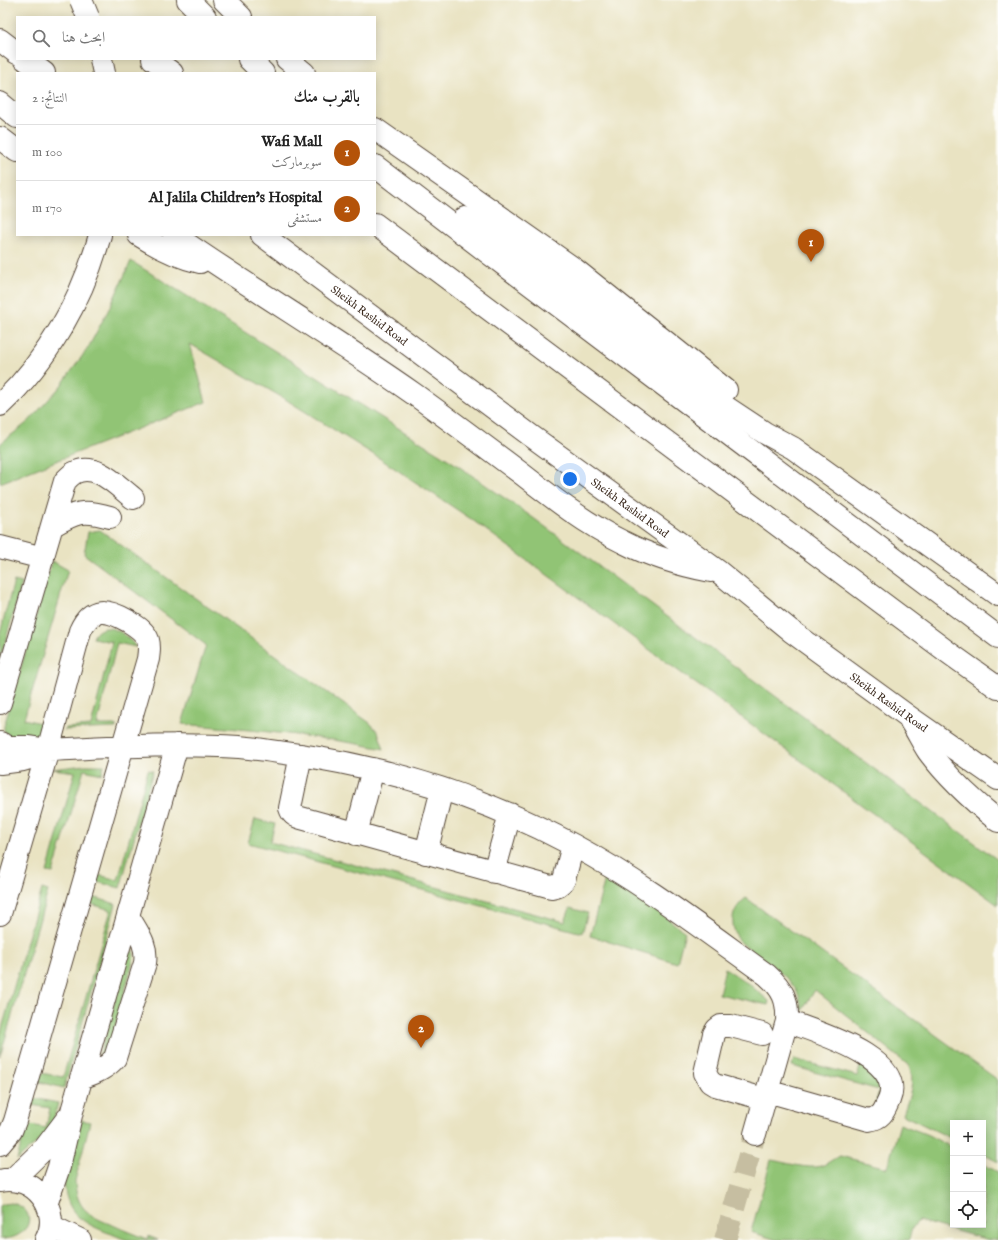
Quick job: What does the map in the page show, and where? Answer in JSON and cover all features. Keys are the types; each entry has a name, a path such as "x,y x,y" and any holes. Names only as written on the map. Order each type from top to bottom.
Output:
{"main road":[{"path":"73,0 95,16"},
{"path":"81,0 88,16"},
{"path":"188,0 204,16"},
{"path":"0,40 16,52"},
{"path":"27,60 43,72"},
{"path":"101,60 104,72"},
{"path":"154,60 171,72"},
{"path":"250,60 263,72"},
{"path":"288,60 303,72"},
{"path":"0,104 16,116"},
{"path":"376,129 593,283 758,416 793,448 998,595"},
{"path":"0,138 16,150"},
{"path":"376,166 424,193 500,241 617,325 712,398 758,429 793,448"},
{"path":"376,166 490,254 998,637"},
{"path":"376,225 998,688"},
{"path":"0,404 23,380 41,357 72,308 85,279 100,236"},
{"path":"141,236 174,253 196,261 220,267"},
{"path":"175,236 413,394 581,518 619,540 647,553 677,563 719,572"},
{"name":"Sheikh Rashid Road","path":"263,236 530,435 719,572 791,631 909,717 998,779"},
{"path":"0,702 65,481 74,473 85,469 96,471 133,498"},
{"path":"52,526 75,514 86,512 97,513 110,517"},
{"path":"0,547 43,558"},
{"path":"0,914 84,620 93,614 104,611 115,614 136,625 143,632 148,640 150,650 15,1121 11,1131 0,1144"},
{"path":"909,717 927,750 950,779 976,804 998,822"},
{"path":"0,743 9,747 27,747 48,750 177,745 240,748 301,755 373,769 442,789 510,814 573,845 634,881 767,975 777,984 784,997 787,1010 787,1021 755,1134"},
{"path":"47,1202 62,1155 81,1078 177,745"},
{"path":"0,763 32,758 48,750"},
{"path":"301,755 290,802 290,808 295,817 551,887 561,884 564,880 573,845"},
{"path":"356,834 373,769"},
{"path":"426,853 442,789"},
{"path":"494,872 510,814"},
{"path":"81,1078 101,1070 109,1065 115,1058 145,963 145,946 128,916"},
{"path":"762,1034 731,1026 721,1026 717,1029 714,1034 705,1073 710,1082 716,1085 766,1095 869,1120 880,1117 884,1112 892,1087 890,1078 885,1070 866,1055 839,1041 787,1021"},
{"path":"6,1180 45,1148 72,1111"},
{"path":"6,1180 26,1183 38,1191 47,1202 50,1214 48,1233 80,1240"}],"green space":[{"path":"131,261 451,461 532,517 998,860 998,905 471,519 379,458 285,399 190,344 206,402 0,483 0,444 28,422 60,387 88,348 111,305"},
{"path":"100,530 370,723 378,732 384,749 334,740 182,724 206,645 84,554 88,532"},
{"path":"52,561 68,570 24,719 44,724 41,735 15,737 6,735 4,726"},
{"path":"14,581 22,583 0,660 0,633"},
{"path":"104,628 118,631 126,636 136,647 117,643 97,725 116,725 116,728 64,730 66,728 91,726 112,642 93,638 97,632"},
{"path":"84,765 104,765 102,774 84,770 53,873 47,872 75,772 53,769"},
{"path":"148,770 153,771 120,888 97,882 99,875 118,880"},
{"path":"255,819 275,824 270,842 565,922 570,908 588,913 582,933 248,843"},
{"path":"605,879 637,896 685,932 677,963 590,936"},
{"path":"42,889 48,891 0,1057 0,1035"},
{"path":"93,897 116,904 64,1088 39,1082 41,1073 63,1077 111,910 91,904"},
{"path":"746,898 998,1080 998,1162 986,1156 986,1120 950,1120 950,1138 903,1115 912,1084 911,1071 908,1065 815,990 802,1011 798,995 794,987 783,974 739,941 734,928 733,917 737,907"},
{"path":"131,943 134,955 133,961 110,1046 98,1061"},
{"path":"725,968 750,985 769,1001 768,1005 719,994"},
{"path":"794,1059 857,1076 862,1061 885,1082 874,1109 879,1090 792,1066"},
{"path":"33,1098 58,1103 53,1122 47,1134 17,1160 26,1124 46,1128 50,1108 31,1105"},
{"path":"82,1120 90,1122 75,1181 78,1199 82,1206 86,1211 99,1219 147,1239 148,1236 158,1240 124,1239 88,1224 71,1208 65,1192 64,1181"},
{"path":"900,1124 928,1135 950,1146 950,1228 986,1228 986,1166 998,1172 998,1240 989,1240 919,1221 913,1227 909,1240 777,1240 751,1232 771,1160 816,1167 824,1165 840,1156 887,1168"},
{"path":"12,1203 21,1207 26,1212 29,1218 28,1224 18,1235 0,1239 0,1206"}],"tunnel":[{"path":"725,1240 755,1134"}],"place":[{"name":"Wafi Mall","path":"811,262"},
{"name":"Al Jalila Children's Hospital","path":"421,1048"}]}
